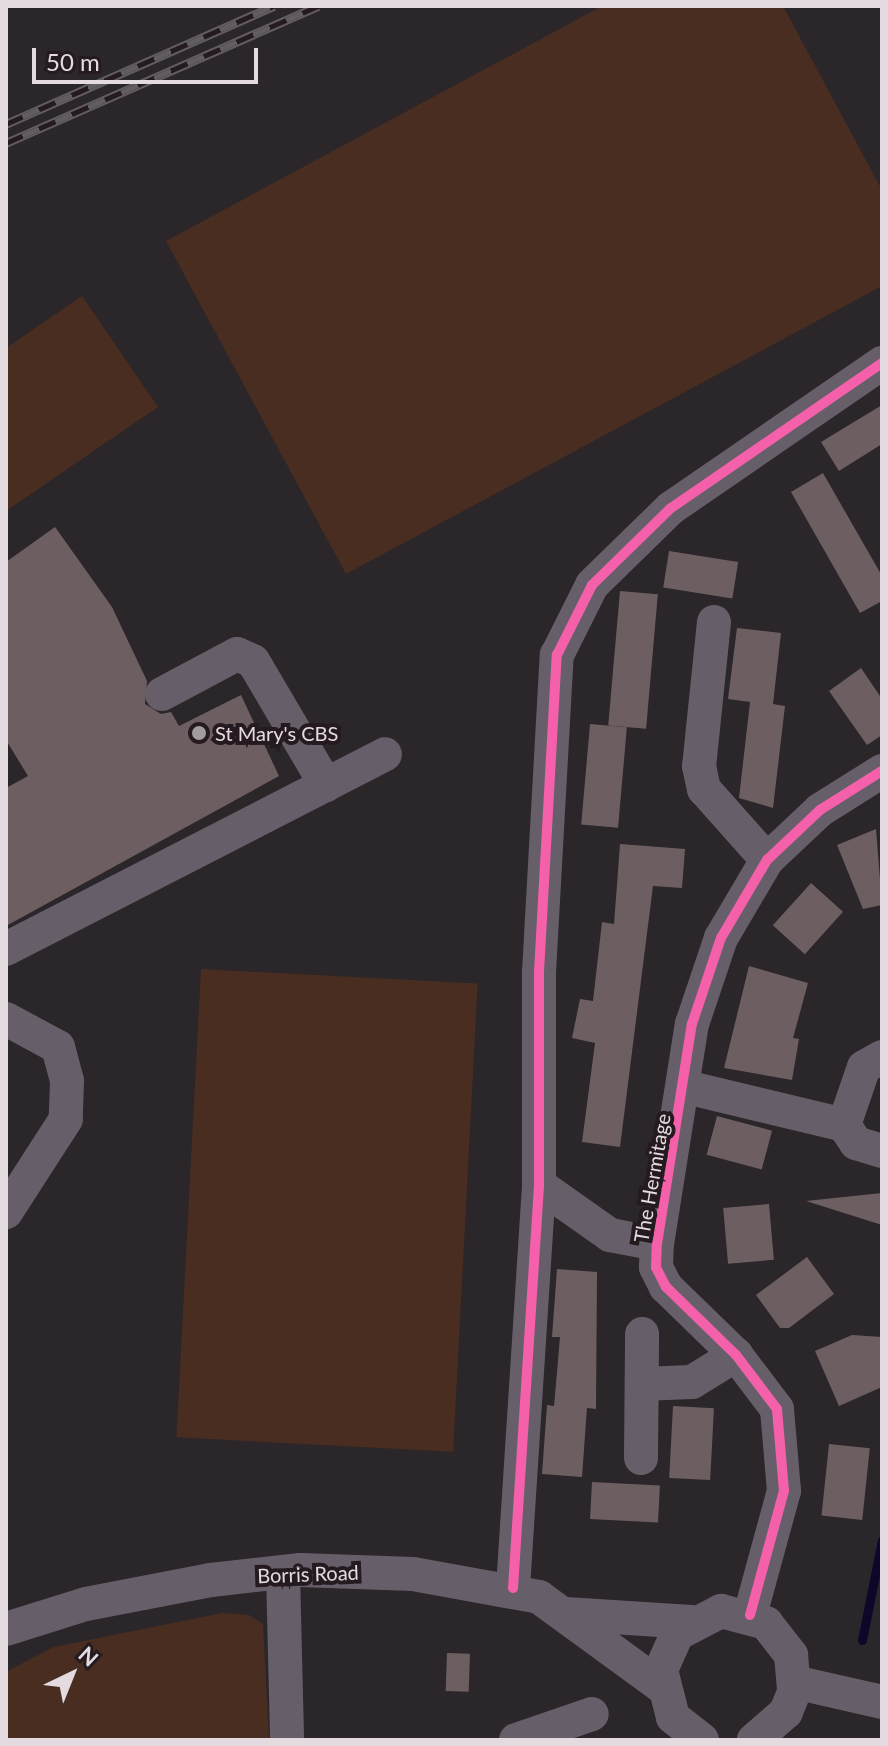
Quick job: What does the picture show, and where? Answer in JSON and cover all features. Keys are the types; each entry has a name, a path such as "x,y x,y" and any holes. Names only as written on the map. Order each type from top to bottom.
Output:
{"street":[{"path":"513,1588 539,1185 548,750 557,655 573,613 630,545 710,476 882,363"},
{"path":"714,622 699,766 704,789 767,860"},
{"path":"162,694 237,654 253,661 326,785"},
{"path":"6,949 385,754"},
{"name":"The Hermitage","path":"750,1615 784,1491 783,1444 777,1409 736,1355 666,1287 656,1267 657,1244 686,1087 692,1024 708,971 767,860 820,810 882,771"},
{"path":"6,1019 58,1047 67,1081 66,1119 6,1212"},
{"path":"844,1125 864,1067 882,1057"},
{"path":"686,1087 844,1125 856,1143 882,1151"},
{"name":"The Hermitage","path":"539,1185 610,1235 657,1244"},
{"path":"641,1458 642,1334"},
{"path":"642,1384 692,1382 736,1355"},
{"path":"283,1572 287,1740"},
{"name":"Borris Road","path":"6,1629 46,1615 163,1588 283,1572 413,1574 513,1588 566,1614 661,1686"},
{"name":"Borris Road","path":"6,1611 46,1615"},
{"name":"Borris Road","path":"566,1614 691,1622 721,1611 750,1615"},
{"path":"750,1615 783,1639 794,1682 786,1712 754,1740"},
{"path":"691,1622 668,1648 661,1686 673,1717 702,1740"},
{"path":"794,1682 882,1702"},
{"path":"516,1740 592,1714"}],"shaded area":[{"path":"602,6 783,6 882,190 882,286 346,574 166,241"},
{"path":"82,296 158,407 6,511 6,348"},
{"path":"201,969 478,983 453,1452 176,1437"},
{"path":"222,1613 249,1615 263,1624 269,1740 6,1740 6,1673 11,1669 54,1647"}],"building":[{"path":"882,405 882,444 839,471 821,442"},
{"path":"823,473 882,576 882,601 860,613 791,492"},
{"name":"St Mary's CBS","path":"55,527 112,607 147,681 145,704 161,714 171,712 179,726 241,695 279,776 6,926 6,788 28,776 6,740 6,562"},
{"path":"669,551 738,562 732,598 663,588"},
{"path":"620,591 658,594 646,729 608,725"},
{"path":"737,628 781,633 773,704 785,706 773,808 739,798 750,702 728,699"},
{"path":"861,668 882,699 882,735 867,745 829,691"},
{"path":"590,724 627,727 618,828 581,825"},
{"path":"876,829 882,905 863,909 837,845"},
{"path":"620,844 685,849 682,888 653,886 620,1147 582,1142 595,1043 572,1038 580,999 593,1001 602,922 614,924"},
{"path":"811,883 843,912 805,954 773,925"},
{"path":"749,966 808,983 793,1038 799,1039 792,1080 724,1068"},
{"path":"717,1116 772,1131 762,1169 707,1155"},
{"path":"882,1193 882,1225 806,1201"},
{"path":"769,1204 774,1260 728,1264 723,1208"},
{"path":"807,1257 834,1294 789,1328 780,1328 756,1295"},
{"path":"557,1269 597,1272 596,1409 587,1408 582,1477 542,1474 547,1405 554,1406 560,1337 552,1337"},
{"path":"852,1335 882,1337 882,1387 839,1406 815,1351"},
{"path":"673,1406 714,1408 710,1480 669,1478"},
{"path":"829,1444 870,1448 862,1520 821,1516"},
{"path":"592,1482 660,1486 658,1523 590,1519"},
{"path":"447,1653 470,1654 469,1692 446,1691"}],"waterway":[{"path":"862,1640 882,1540"}],"railway":[{"path":"6,124 274,6"},
{"path":"6,143 318,6"}],"cycle path":[{"path":"513,1588 539,1185 539,972 557,655 592,585 671,508 882,363"},
{"path":"750,1615 784,1491 777,1409 736,1355 666,1287 656,1267 657,1244 692,1024 721,938 767,860 820,810 882,771"}],"place":[{"name":"St Mary's CBS","path":"199,733"}]}
